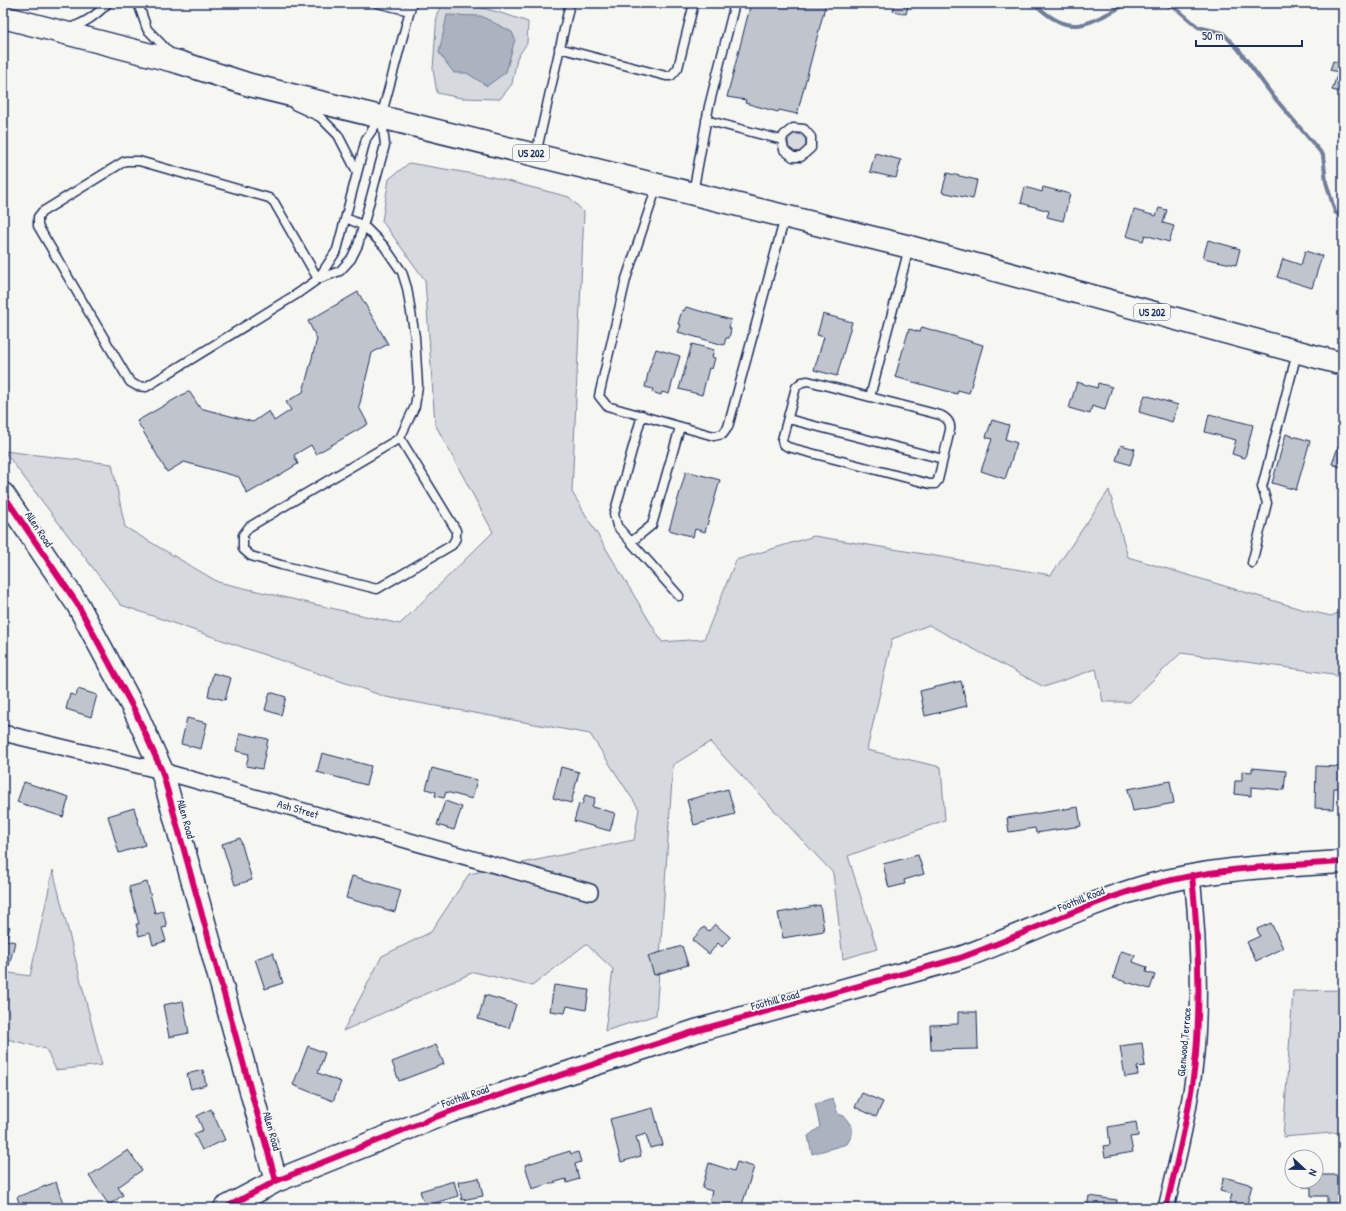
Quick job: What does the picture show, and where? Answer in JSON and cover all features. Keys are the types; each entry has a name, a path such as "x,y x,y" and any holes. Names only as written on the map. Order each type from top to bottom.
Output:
{"main road":[{"name":"US 202","path":"3,17 178,62 250,85 910,247 1343,364"},
{"name":"Allen Road","path":"3,494 78,605 136,713 162,771 276,1182"},
{"name":"Foothill Road","path":"225,1208 276,1182 466,1106 692,1032 960,958 1000,944 1097,902 1145,887 1192,875 1216,871 1343,862"}],"street":[{"name":"Ash Street","path":"3,733 162,771 590,892"},
{"name":"Glenwood Terrace","path":"1166,1208 1180,1150 1196,1055 1198,1022 1197,920 1192,875"}],"lane":[{"path":"57,31 83,24 108,3"},
{"path":"138,3 147,29 178,62"},
{"path":"377,3 410,11"},
{"path":"318,279 337,250 366,139 381,117 412,3"},
{"path":"536,154 570,3"},
{"path":"559,48 666,76 671,76 678,68 694,3"},
{"path":"693,193 706,120 735,3"},
{"path":"250,85 320,118 338,135 357,172"},
{"path":"318,279 274,202 264,194 139,161 125,161 42,212 37,221 38,226 130,382 136,386 146,387 152,385 318,279 340,271 351,259 364,226 385,145 381,117"},
{"path":"706,120 782,140"},
{"path":"658,184 654,200 626,279 599,392 601,400 607,406 680,427 717,436 726,431 786,216"},
{"path":"346,218 364,226 384,246 402,272 408,295 415,338 418,386 415,406 400,438 249,527 243,535 243,549 251,556 281,565 377,589 452,545 456,538 456,530 400,438"},
{"path":"870,397 910,247"},
{"path":"1252,563 1268,503 1262,487 1297,352"},
{"path":"805,381 870,397 940,415 947,419 950,427 938,480 933,484 796,449 786,446 782,442 784,428 788,419 796,387 805,381"},
{"path":"642,415 614,514 617,526 679,596"},
{"path":"788,419 943,459"},
{"path":"631,542 652,524 680,427"}],"shaded area":[{"path":"444,3 454,3 476,7 498,12 528,22 527,43 517,58 512,84 500,99 461,98 437,93 433,69 437,13"},
{"path":"447,15 481,16 512,32 515,39 506,72 487,86 467,73 454,73 439,53"},
{"path":"793,134 801,134 806,139 804,150 801,152 793,152 788,147 788,139"},
{"path":"409,163 492,177 569,197 584,212 572,492 662,642 704,639 736,560 814,536 1051,575 1109,490 1128,557 1301,609 1331,616 1343,611 1343,682 1333,674 1181,653 1130,702 1103,702 1096,669 1044,687 929,625 892,639 867,750 941,767 945,820 848,856 877,949 843,959 833,873 710,742 673,765 656,1015 605,1031 613,969 586,944 532,986 474,972 343,1031 382,956 431,932 469,874 634,840 639,809 590,734 386,697 121,605 4,451 112,464 125,527 218,582 400,624 493,532 435,424 425,280 382,221 389,179"},
{"path":"53,870 102,1065 56,1070 46,1049 3,1038 3,972 30,976"},
{"path":"1343,990 1343,1132 1283,1137 1293,991"},
{"path":"833,1099 838,1114 844,1116 852,1127 852,1135 847,1144 812,1154 808,1136 820,1127 815,1104"}],"building":[{"path":"751,3 826,3 797,114 779,110 778,112 745,103 746,100 727,97"},
{"path":"895,3 909,3 906,14 893,11"},
{"path":"1333,61 1343,64 1343,93 1332,90 1338,72 1330,70"},
{"path":"875,153 901,160 896,178 870,172"},
{"path":"947,173 977,180 973,199 942,192"},
{"path":"1025,187 1042,192 1043,187 1070,194 1063,221 1047,217 1049,211 1021,203"},
{"path":"1159,208 1167,210 1163,223 1174,226 1169,242 1145,235 1143,241 1126,236 1134,210 1156,216"},
{"path":"1208,240 1240,249 1236,265 1203,258"},
{"path":"1305,251 1322,256 1312,288 1277,277 1283,259 1301,265"},
{"path":"358,292 388,344 372,353 359,407 368,424 316,454 311,445 294,455 298,464 247,494 239,477 184,462 167,472 137,421 189,391 200,408 253,422 269,411 274,421 291,410 286,402 303,392 317,339 308,321"},
{"path":"686,307 731,320 729,338 726,338 724,345 678,332 681,325 678,324 682,310 684,311"},
{"path":"823,314 852,322 837,376 814,370 824,337 817,335"},
{"path":"922,327 983,345 969,393 958,390 957,394 895,377 909,329 920,332"},
{"path":"692,344 714,350 712,357 715,358 712,369 709,368 702,395 679,389"},
{"path":"656,349 680,356 669,394 662,392 661,395 652,392 653,389 645,387"},
{"path":"1077,382 1097,388 1098,383 1112,387 1105,410 1092,406 1090,414 1069,408"},
{"path":"1145,395 1178,405 1172,422 1139,412"},
{"path":"1209,414 1253,425 1245,458 1232,454 1236,440 1205,432"},
{"path":"992,420 1009,425 1005,439 1017,443 1005,479 981,471 992,439 986,437"},
{"path":"1286,434 1310,441 1296,490 1272,483"},
{"path":"1121,445 1135,449 1130,465 1116,460"},
{"path":"1338,447 1343,448 1343,468 1332,464"},
{"path":"686,471 720,480 705,532 695,529 693,537 669,530"},
{"path":"213,673 231,678 225,700 208,696"},
{"path":"961,681 967,706 925,716 920,691"},
{"path":"78,689 97,695 91,717 66,709 70,694 76,696"},
{"path":"270,692 286,697 281,715 265,710"},
{"path":"187,718 207,723 201,749 181,744"},
{"path":"240,733 268,739 262,769 246,766 249,754 236,751"},
{"path":"322,753 371,766 366,785 317,772"},
{"path":"1316,766 1343,767 1343,788 1334,788 1333,809 1315,808"},
{"path":"561,767 579,772 571,803 553,798"},
{"path":"432,768 477,780 472,799 446,792 444,798 435,796 436,792 426,789"},
{"path":"1252,768 1286,771 1284,790 1251,787 1251,796 1234,794 1235,781 1242,781 1242,771 1252,772"},
{"path":"1170,781 1174,803 1133,811 1128,789"},
{"path":"24,782 69,797 63,817 17,802"},
{"path":"728,789 735,814 694,825 687,800"},
{"path":"585,795 595,798 592,807 615,813 610,831 574,821 579,804 582,805"},
{"path":"445,801 462,807 454,830 437,825"},
{"path":"1078,807 1081,826 1036,833 1035,828 1009,832 1007,818"},
{"path":"134,808 145,845 119,853 108,816"},
{"path":"240,838 252,880 235,885 222,844"},
{"path":"918,855 924,874 904,880 905,884 889,888 883,864"},
{"path":"352,876 401,890 395,912 346,898"},
{"path":"147,882 155,913 163,911 167,927 162,928 166,941 153,945 150,933 139,936 136,924 139,924 129,887"},
{"path":"820,905 824,931 783,938 778,913"},
{"path":"1271,923 1283,948 1256,961 1247,942 1260,936 1257,929"},
{"path":"715,924 730,937 722,947 718,943 709,954 692,940 704,927 709,931"},
{"path":"3,925 10,927 6,940 15,942 9,966 3,965"},
{"path":"682,946 688,965 654,975 648,956"},
{"path":"1121,951 1135,955 1133,962 1147,967 1146,972 1155,975 1150,989 1113,978"},
{"path":"273,953 283,983 265,989 255,959"},
{"path":"554,985 589,990 586,1010 567,1006 565,1013 550,1011"},
{"path":"485,995 516,1004 509,1028 478,1019"},
{"path":"183,1001 189,1033 169,1037 163,1005"},
{"path":"958,1012 977,1012 978,1049 931,1050 930,1025 958,1024"},
{"path":"1142,1043 1145,1066 1137,1067 1138,1075 1125,1077 1120,1046"},
{"path":"436,1045 444,1064 399,1081 392,1062"},
{"path":"308,1046 325,1053 318,1073 341,1082 333,1101 293,1085"},
{"path":"203,1070 206,1085 191,1089 187,1074"},
{"path":"862,1093 883,1102 876,1117 855,1107"},
{"path":"653,1108 663,1145 650,1148 646,1134 636,1137 641,1156 621,1162 610,1119"},
{"path":"211,1109 225,1140 202,1150 194,1134 203,1130 197,1116"},
{"path":"1136,1122 1138,1136 1130,1137 1133,1152 1105,1157 1103,1146 1110,1145 1108,1127"},
{"path":"128,1150 142,1170 118,1187 123,1195 109,1205 89,1176"},
{"path":"570,1151 571,1154 578,1152 581,1162 575,1164 579,1179 567,1183 566,1179 532,1189 525,1165"},
{"path":"737,1162 754,1167 741,1208 727,1208 709,1202 712,1191 702,1188 709,1163 734,1171"},
{"path":"1324,1175 1340,1175 1341,1203 1327,1203 1327,1196 1311,1196 1311,1189 1324,1189"},
{"path":"1224,1177 1252,1185 1246,1208 1228,1208 1232,1194 1220,1191"},
{"path":"479,1178 483,1196 462,1200 458,1182"},
{"path":"454,1181 458,1196 425,1206 420,1191"},
{"path":"56,1182 64,1206 60,1208 21,1208 17,1197"},
{"path":"1089,1196 1117,1200 1116,1208 1087,1208"}],"waterway":[{"path":"1034,3 1048,15 1060,22 1071,25 1092,21 1130,3"},
{"path":"1163,3 1178,10 1198,27 1223,33 1239,50 1273,96 1323,155 1326,182 1335,212 1343,219"}],"cycle path":[{"path":"3,494 78,605 136,713 162,771 276,1181"},
{"path":"225,1208 276,1181 451,1111 699,1030 960,958 1121,894 1168,881 1218,872 1343,862"},
{"path":"1166,1208 1187,1112 1194,1073 1198,1032 1198,964 1192,875"}]}
